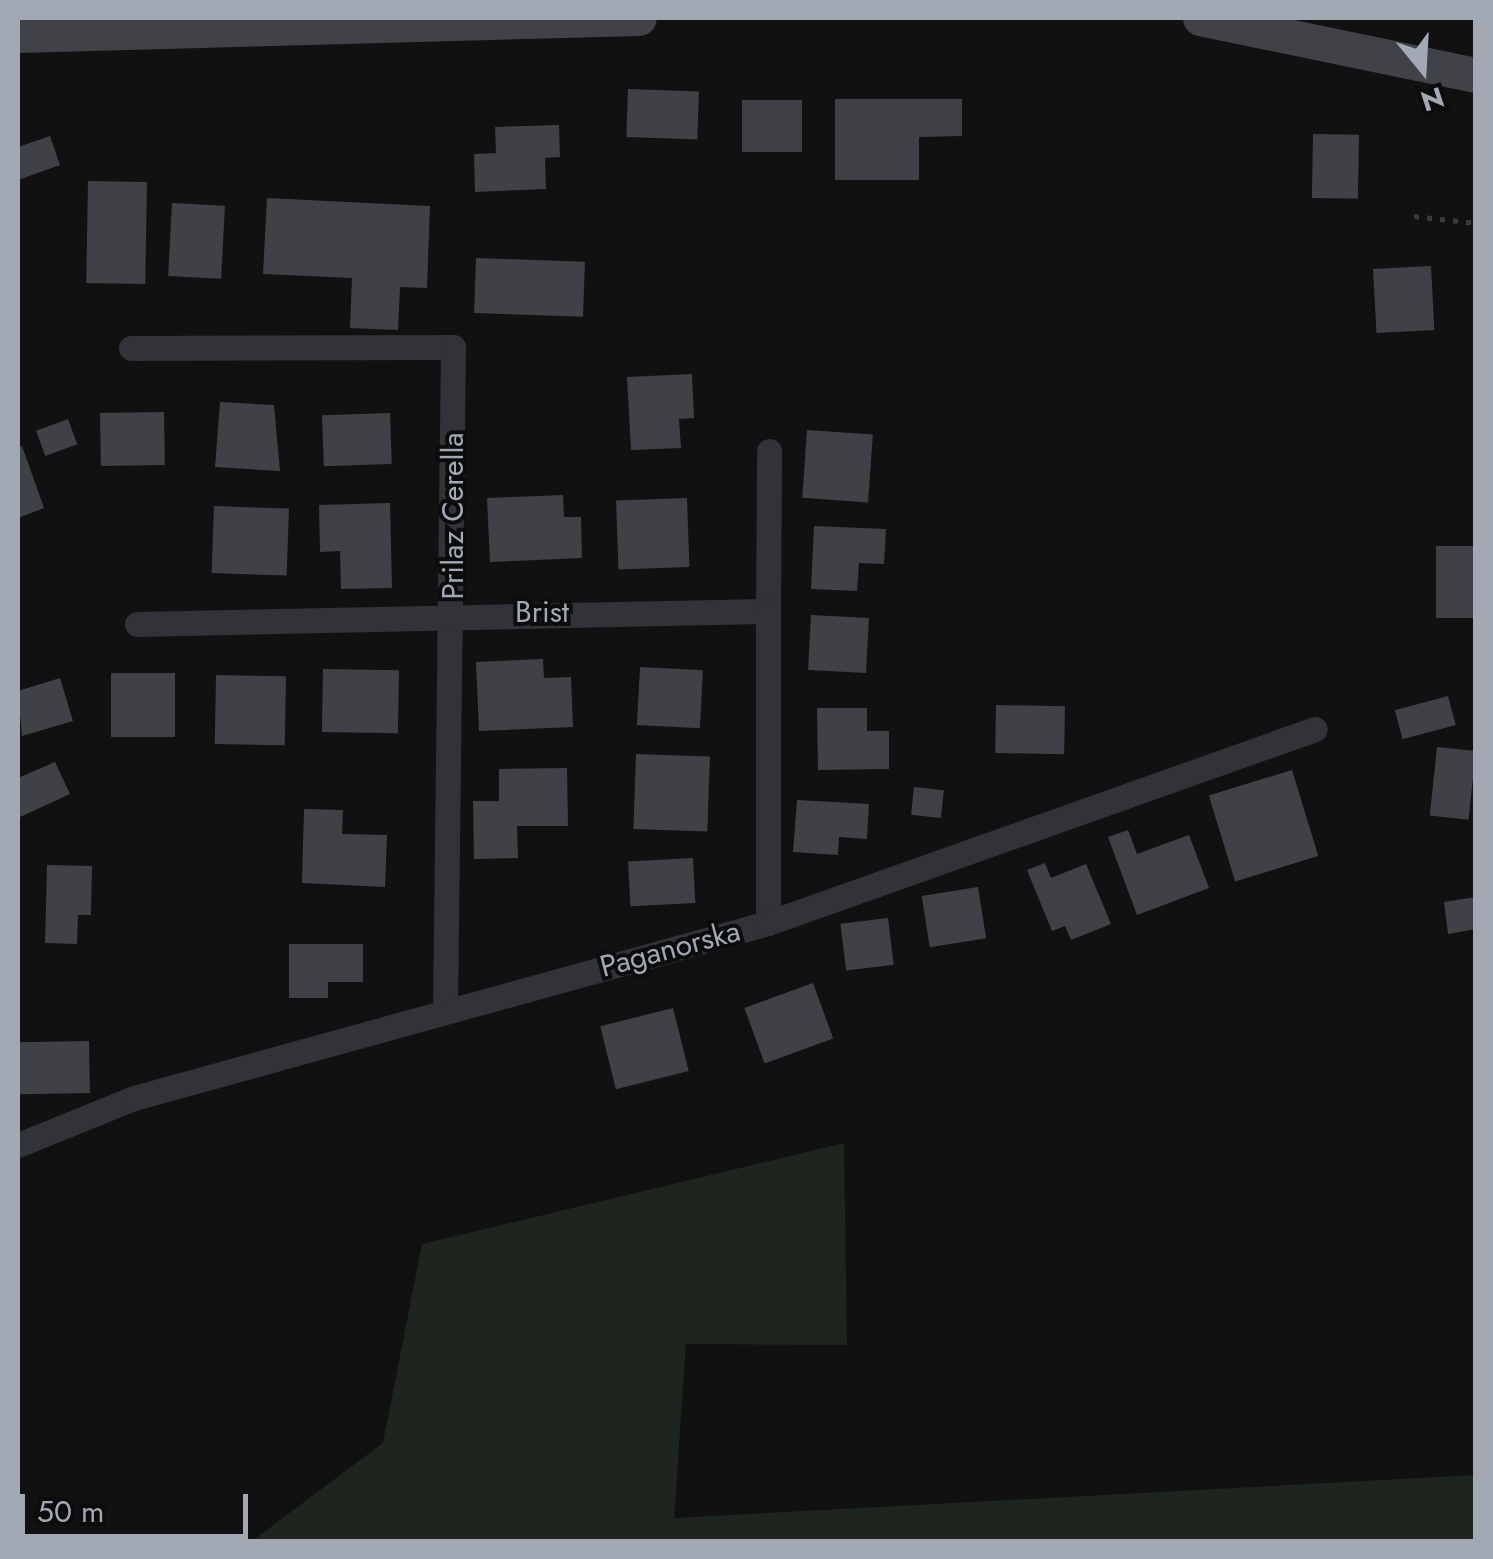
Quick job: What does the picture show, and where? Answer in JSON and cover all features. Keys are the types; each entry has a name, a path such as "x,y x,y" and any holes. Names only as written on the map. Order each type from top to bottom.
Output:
{"main road":[{"path":"18,35 639,18"},
{"path":"1200,18 1436,60 1476,76"}],"street":[{"name":"Prilaz Cerella","path":"132,348 453,347 445,1007"},
{"path":"768,923 769,451"},
{"name":"Brist","path":"137,624 452,613 768,610"},
{"name":"Paganorska","path":"18,1145 134,1098 445,1007 768,923 1316,728"}],"path":[{"path":"1414,216 1476,222"}],"shaded area":[{"path":"844,1143 847,1345 686,1344 674,1518 1475,1475 1475,1541 252,1541 383,1443 422,1244"}],"building":[{"path":"628,89 699,91 697,139 626,137"},
{"path":"835,99 962,99 962,136 919,137 919,180 835,180"},
{"path":"742,100 802,100 802,152 742,152"},
{"path":"559,125 560,157 545,158 546,189 475,192 474,154 496,153 495,127"},
{"path":"1313,134 1359,135 1358,199 1312,198"},
{"path":"50,136 60,165 18,180 18,147"},
{"path":"88,181 147,182 145,284 86,283"},
{"path":"267,198 430,206 427,288 400,287 398,330 350,328 352,278 263,274"},
{"path":"172,203 225,206 221,279 168,276"},
{"path":"476,258 585,262 583,317 474,313"},
{"path":"1431,266 1434,330 1376,333 1373,269"},
{"path":"692,374 694,418 679,419 681,448 631,450 627,377"},
{"path":"220,402 274,405 280,471 215,467"},
{"path":"164,412 165,465 101,466 100,413"},
{"path":"390,413 392,464 324,466 322,415"},
{"path":"68,419 77,444 45,456 36,431"},
{"path":"807,430 873,435 868,502 802,498"},
{"path":"22,446 44,508 18,518 18,447"},
{"path":"563,495 564,517 581,517 582,558 490,562 487,498"},
{"path":"687,498 689,567 618,569 616,500"},
{"path":"390,503 392,588 341,589 340,551 320,552 319,505"},
{"path":"214,506 289,509 287,576 212,573"},
{"path":"814,526 886,529 884,564 859,563 857,591 811,589"},
{"path":"1436,546 1476,546 1476,618 1436,618"},
{"path":"811,615 869,618 866,673 808,670"},
{"path":"543,659 544,678 571,677 573,727 479,731 476,662"},
{"path":"640,667 703,670 700,728 637,725"},
{"path":"323,669 399,670 398,733 322,732"},
{"path":"111,673 175,673 175,737 111,737"},
{"path":"216,675 286,676 285,745 215,744"},
{"path":"60,678 73,721 22,736 18,691"},
{"path":"1448,696 1456,725 1403,739 1395,710"},
{"path":"996,705 1065,706 1064,754 995,753"},
{"path":"817,708 867,708 867,731 889,731 889,769 818,770"},
{"path":"1437,747 1476,751 1469,820 1430,816"},
{"path":"636,754 710,757 707,832 633,829"},
{"path":"55,762 70,794 20,817 18,778"},
{"path":"567,768 568,826 517,826 518,858 474,859 473,801 499,801 499,769"},
{"path":"1292,770 1318,856 1235,882 1209,795"},
{"path":"914,787 944,790 941,818 911,815"},
{"path":"797,800 869,804 867,839 839,837 838,855 793,852"},
{"path":"304,809 343,810 342,834 387,835 385,887 302,883"},
{"path":"1128,830 1137,854 1189,835 1209,888 1137,915 1108,837"},
{"path":"693,858 695,903 630,906 628,861"},
{"path":"1045,863 1051,878 1086,864 1111,924 1071,940 1065,926 1052,931 1027,870"},
{"path":"47,865 92,866 91,915 78,915 77,944 45,943"},
{"path":"978,887 986,938 930,947 922,896"},
{"path":"1476,897 1476,929 1448,934 1444,902"},
{"path":"888,918 894,965 846,970 840,924"},
{"path":"289,944 363,944 363,982 328,982 328,998 289,998"},
{"path":"813,983 833,1038 765,1063 744,1008"},
{"path":"673,1008 689,1071 616,1089 600,1026"},
{"path":"89,1041 90,1093 19,1094 18,1042"}]}
